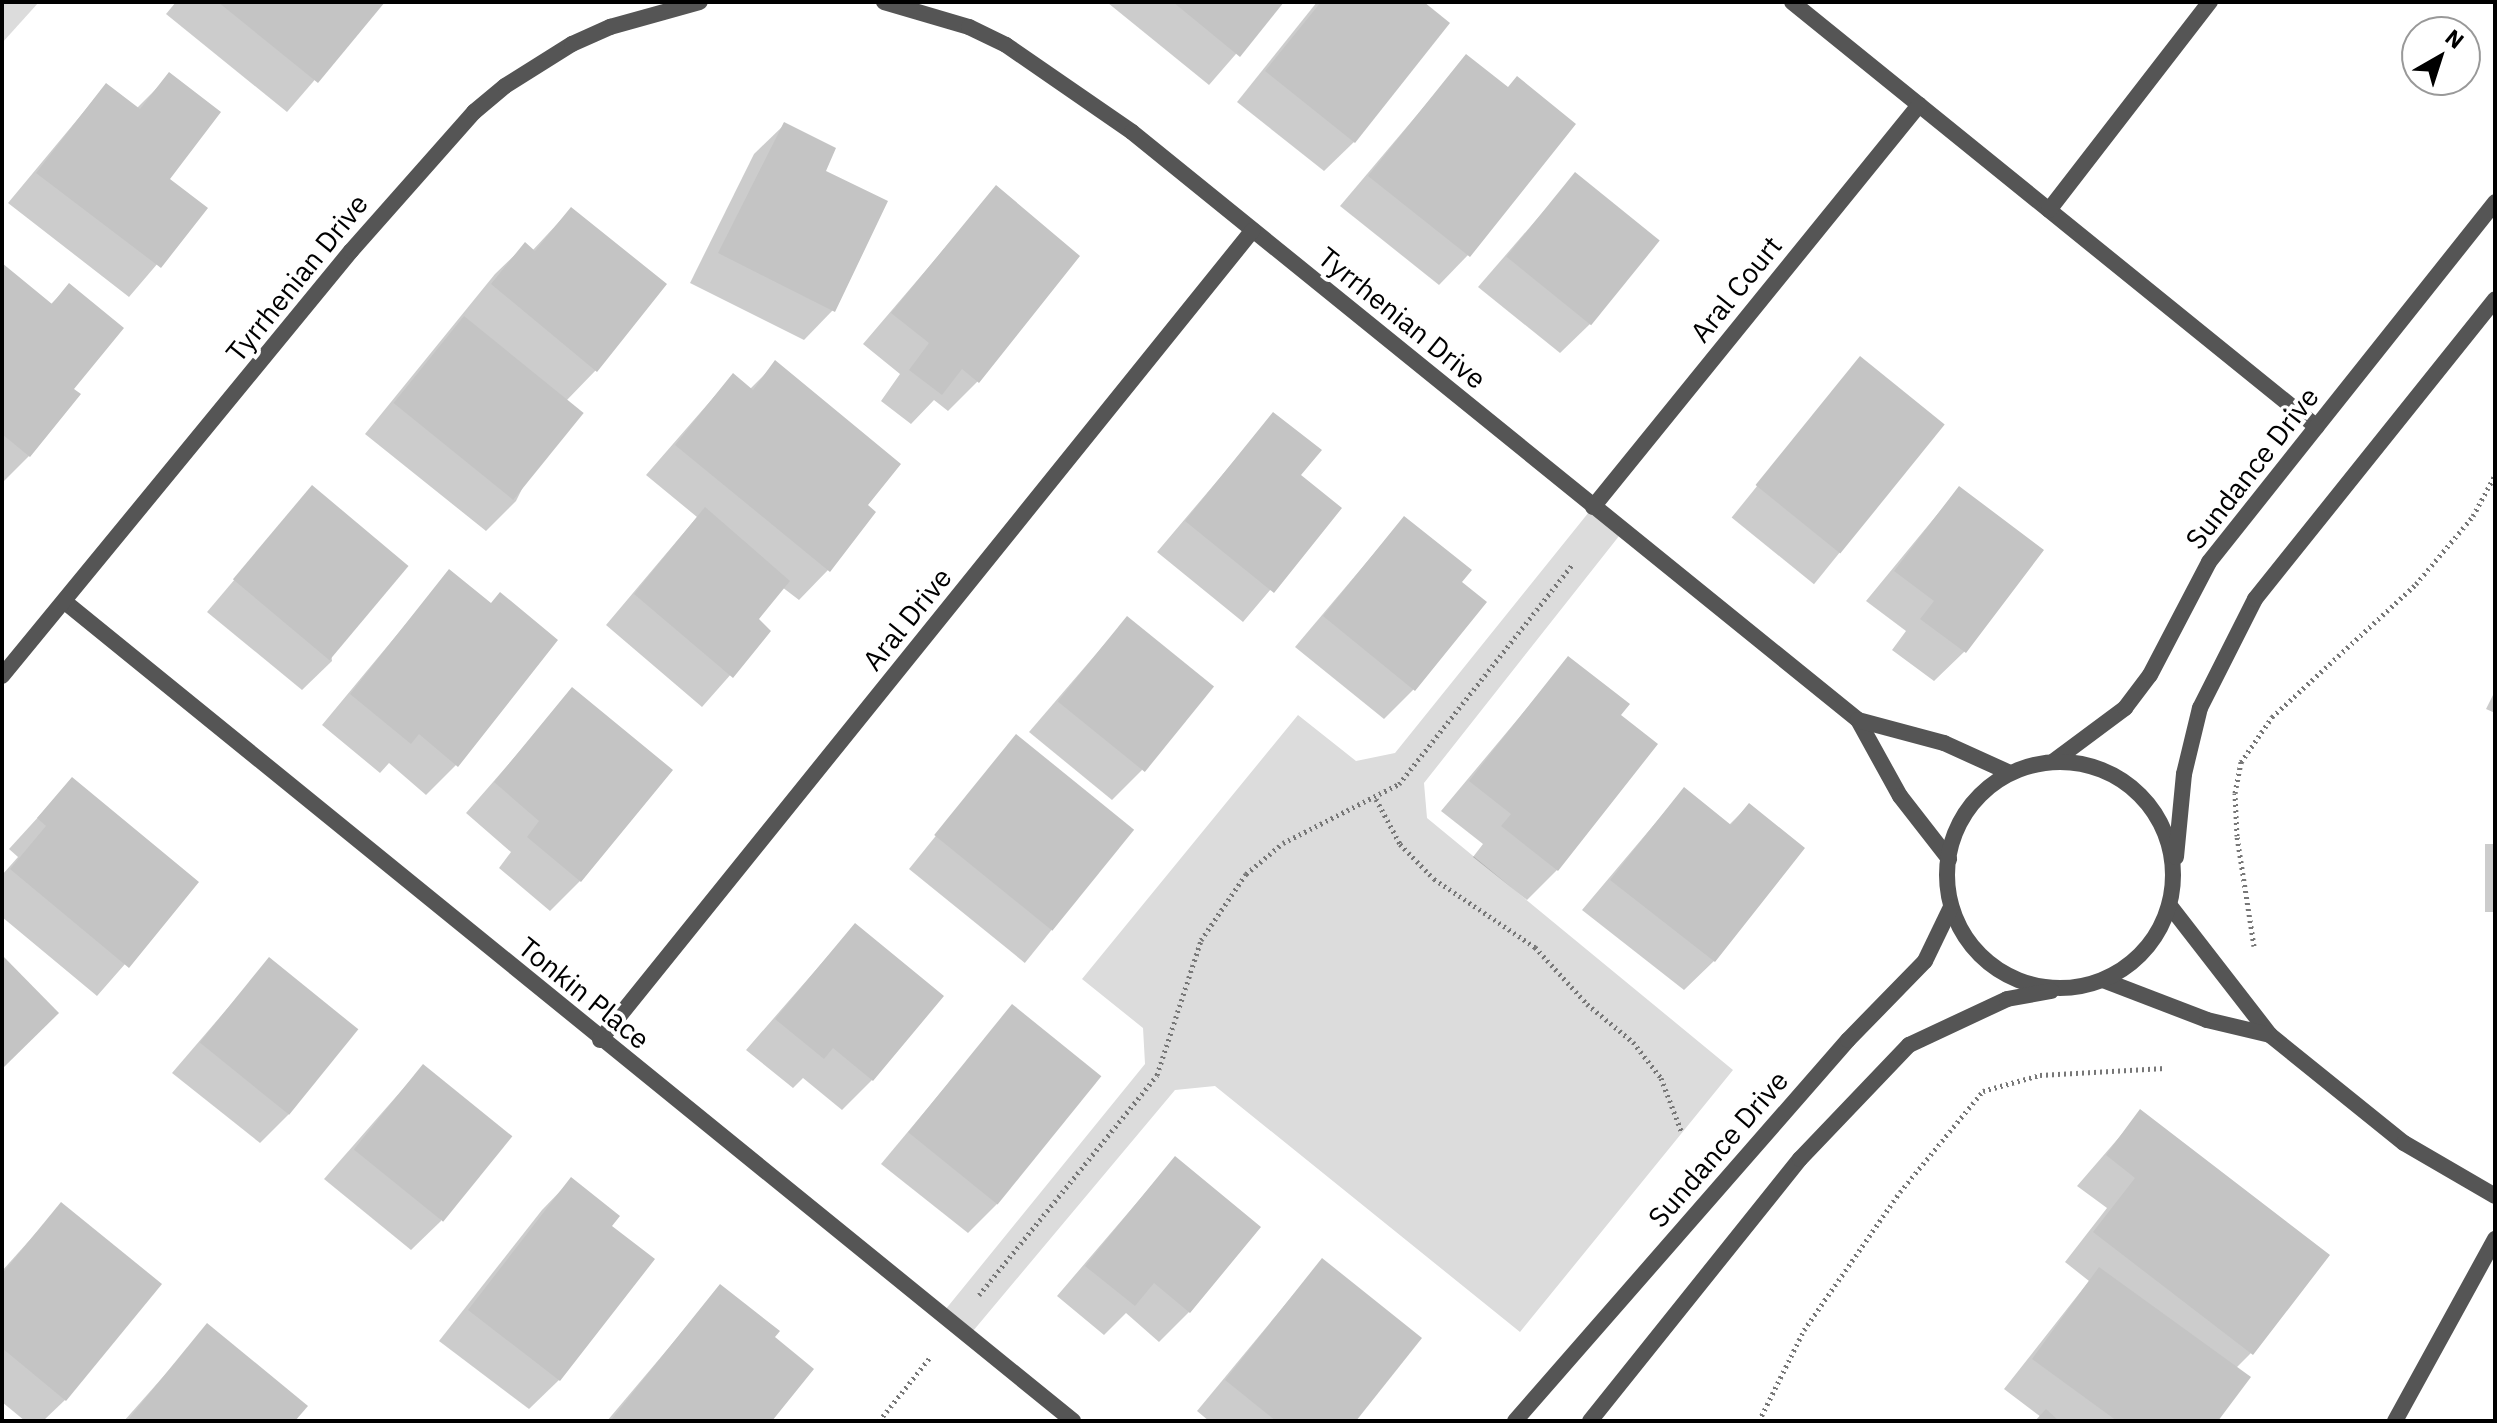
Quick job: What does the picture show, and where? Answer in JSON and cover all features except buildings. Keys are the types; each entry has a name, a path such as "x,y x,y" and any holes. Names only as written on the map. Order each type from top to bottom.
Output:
{"street":[{"name":"Tyrrhenian Drive","path":"2,676 351,251 474,112 505,86 572,44 610,27 700,2"},
{"name":"Tyrrhenian Drive","path":"884,2 969,27 1006,45 1132,132 1858,720 1900,796 1949,859"},
{"path":"1792,2 2317,427"},
{"path":"2049,210 2210,2"},
{"name":"Aral Court","path":"1593,507 1919,105"},
{"name":"Sundance Drive","path":"2054,761 2125,708 2150,675 2209,562 2495,202"},
{"name":"Aral Drive","path":"600,1040 1253,230"},
{"path":"1590,1421 1800,1159 1909,1045 2007,999 2103,980 2133,963 2155,938 2170,906 2184,774 2200,708 2255,599 2495,299"},
{"name":"Tonkin Place","path":"65,602 600,1040 1073,1421"},
{"name":"Tyrrhenian Drive","path":"1858,720 1944,743 2010,773"},
{"path":"2073,988 2042,987 1998,969 1964,936 1951,907 1949,859 1956,829 1978,796 2010,773 2054,761 2092,766 2127,782 2154,809 2170,845 2174,883"},
{"path":"2170,906 2270,1035 2404,1143 2495,1196"},
{"name":"Sundance Drive","path":"1515,1421 1848,1040 1925,961 1951,907"},
{"path":"2103,980 2207,1020 2270,1035"},
{"path":"2395,1421 2495,1239"}],"path":[{"path":"2256,955 2237,836 2235,793 2241,762 2272,717 2416,584 2473,516 2495,475"},
{"path":"879,1421 1157,1075 1193,959 1226,898 1283,843 1376,799 1399,784 1573,564"},
{"path":"1376,799 1400,844 1434,879 1535,947 1587,1004 1633,1042 1661,1078 1682,1133"},
{"path":"1759,1421 1804,1330 1900,1192 1983,1091 2040,1075 2165,1068"}],"shaded area":[{"path":"2,2 39,2 2,43"},
{"path":"1593,507 1623,531 1424,783 1427,818 1733,1070 1520,1332 1215,1086 1175,1090 968,1337 941,1315 1145,1064 1143,1028 1082,979 1298,715 1356,761 1395,753"}]}
